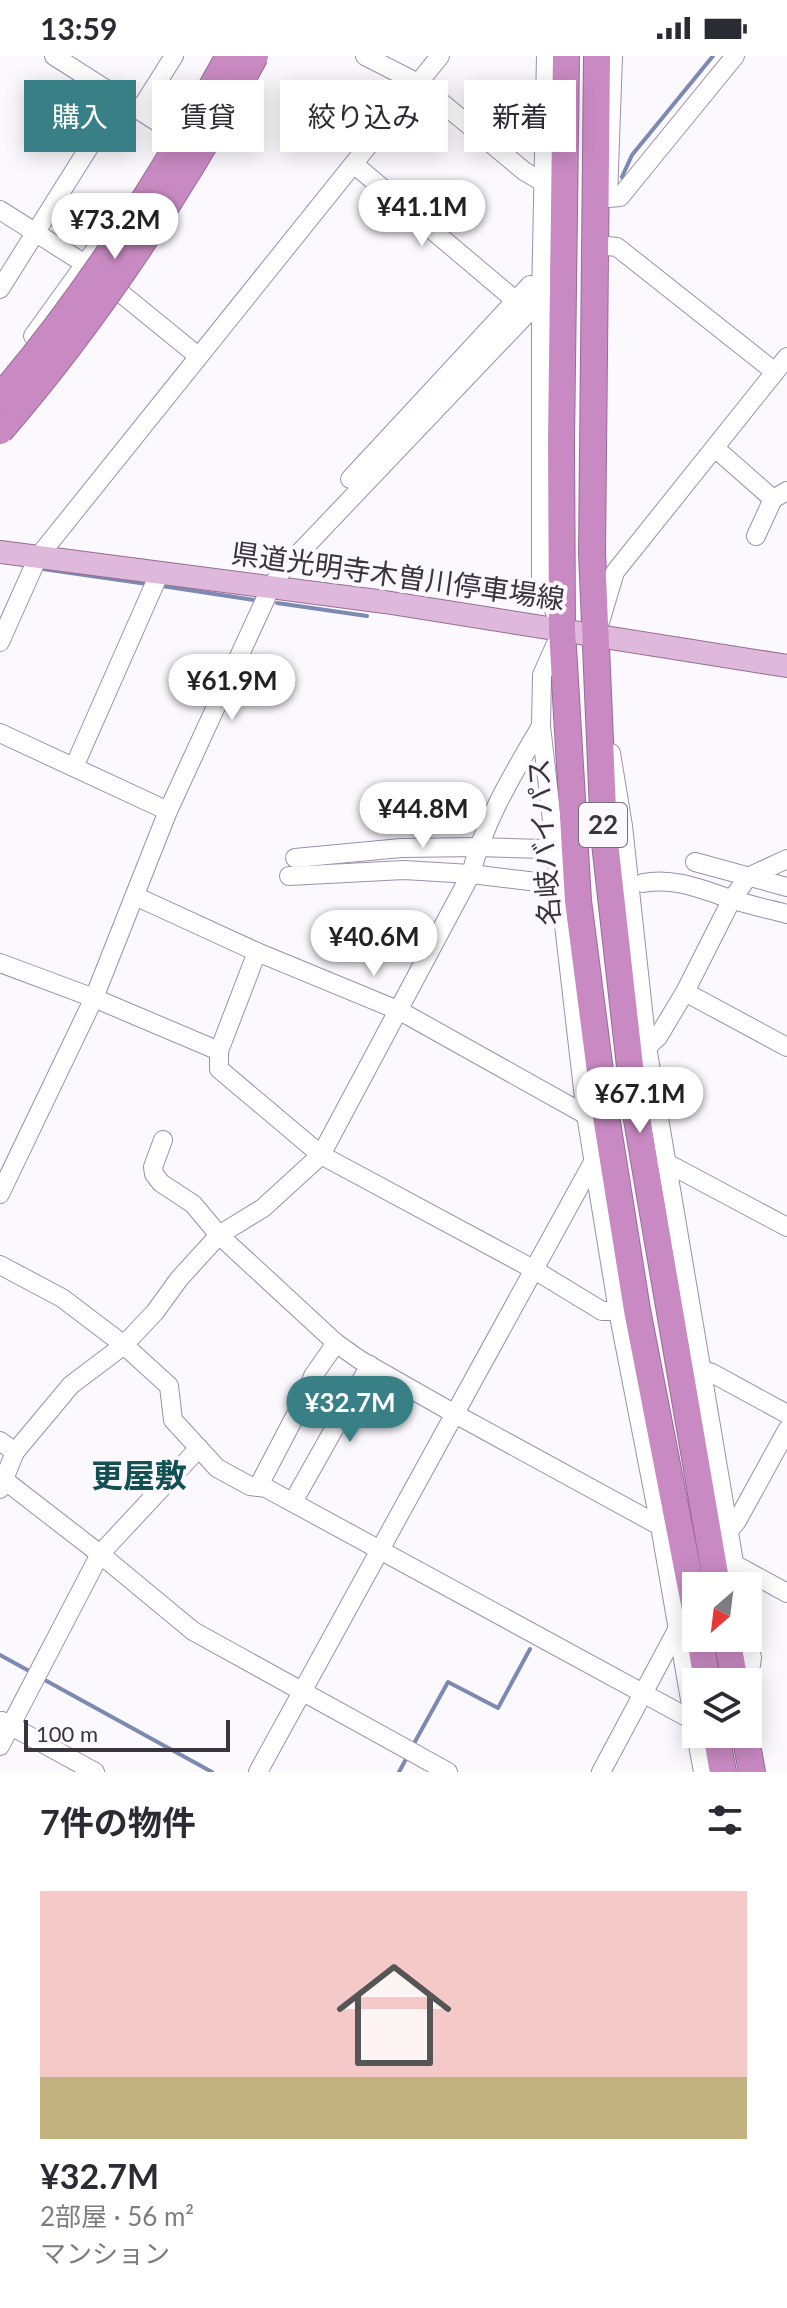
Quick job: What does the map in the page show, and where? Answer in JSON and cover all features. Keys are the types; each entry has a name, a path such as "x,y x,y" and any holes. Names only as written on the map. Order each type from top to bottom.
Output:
{"highway":[{"path":"0,397 72,305 138,209 229,56"},
{"path":"0,431 91,316 162,215 255,56"},
{"name":"名岐バイパス","path":"566,56 562,630 578,901 605,1110 682,1574"},
{"name":"22","path":"597,56 592,553 604,834 634,1102 715,1572"},
{"path":"710,1748 723,1772"},
{"path":"748,1748 752,1772"}],"main road":[{"name":"県道光明寺木曽川停車場線","path":"0,552 385,602 787,666"}],"street":[{"path":"54,56 92,80"},
{"path":"140,110 174,56"},
{"path":"203,80 217,56"},
{"path":"0,448 122,292 211,157 267,56"},
{"path":"365,56 412,80"},
{"path":"420,80 440,56"},
{"path":"546,56 544,183 530,302 541,577 562,630 542,675 541,726 593,1162 660,1526 682,1598"},
{"path":"593,288 605,266 607,246 613,56"},
{"path":"608,198 620,197 735,56"},
{"path":"136,108 152,118"},
{"path":"448,108 524,171 544,183"},
{"path":"0,289 86,152"},
{"path":"0,379 85,264 160,152"},
{"path":"0,642 38,557 365,152"},
{"path":"355,165 530,302"},
{"path":"0,210 85,264 198,356"},
{"path":"607,246 617,247 775,372"},
{"path":"0,1194 94,998 168,811 271,587 282,571 530,302"},
{"path":"595,636 615,572 787,357"},
{"path":"715,448 780,495 756,536"},
{"path":"74,767 160,572"},
{"path":"597,675 623,826 647,1047 735,1572"},
{"path":"448,1772 193,1631 100,1554 2,1484 8,1446 71,1385 124,1345 219,1235 263,1208 321,1155 471,874 478,847 505,787 541,726"},
{"path":"0,733 168,811"},
{"path":"544,849 401,848 292,867 471,874 554,884"},
{"path":"647,1047 658,1037 685,992 732,899 748,877 787,859"},
{"path":"695,862 787,887"},
{"path":"643,883 660,879 787,914"},
{"path":"135,896 257,952 400,1011 586,1115"},
{"path":"257,952 219,1051 219,1069 321,1155 533,1269 602,1311 618,1311"},
{"path":"0,963 94,998 219,1051"},
{"path":"685,992 787,1047"},
{"path":"163,1140 153,1167 161,1183 193,1204 219,1235 336,1343 455,1414 660,1526"},
{"path":"258,1772 593,1162"},
{"path":"665,1162 787,1227"},
{"path":"0,1265 62,1298 124,1345 169,1386 173,1420 217,1468 250,1486 266,1488 380,1549 642,1694 682,1720"},
{"path":"258,1487 313,1376 336,1343"},
{"path":"293,1502 370,1365"},
{"path":"701,1370 787,1414"},
{"path":"728,1532 787,1430"},
{"path":"0,1746 5,1722 100,1554 199,1448"},
{"path":"734,1564 787,1593"},
{"path":"601,1772 642,1694 682,1639"},
{"path":"5,1722 95,1772"},
{"path":"701,1748 703,1772"}],"waterway":[{"path":"622,177 632,155 713,56"},
{"path":"43,569 147,584"},
{"path":"162,586 254,600"},
{"path":"277,603 367,616"},
{"path":"412,1747 448,1682 498,1708 530,1649"},
{"path":"0,1655 31,1672"},
{"path":"43,1679 212,1772"},
{"path":"399,1772 406,1759"}],"district":[{"name":"更屋敷","path":"139,1476"}]}
